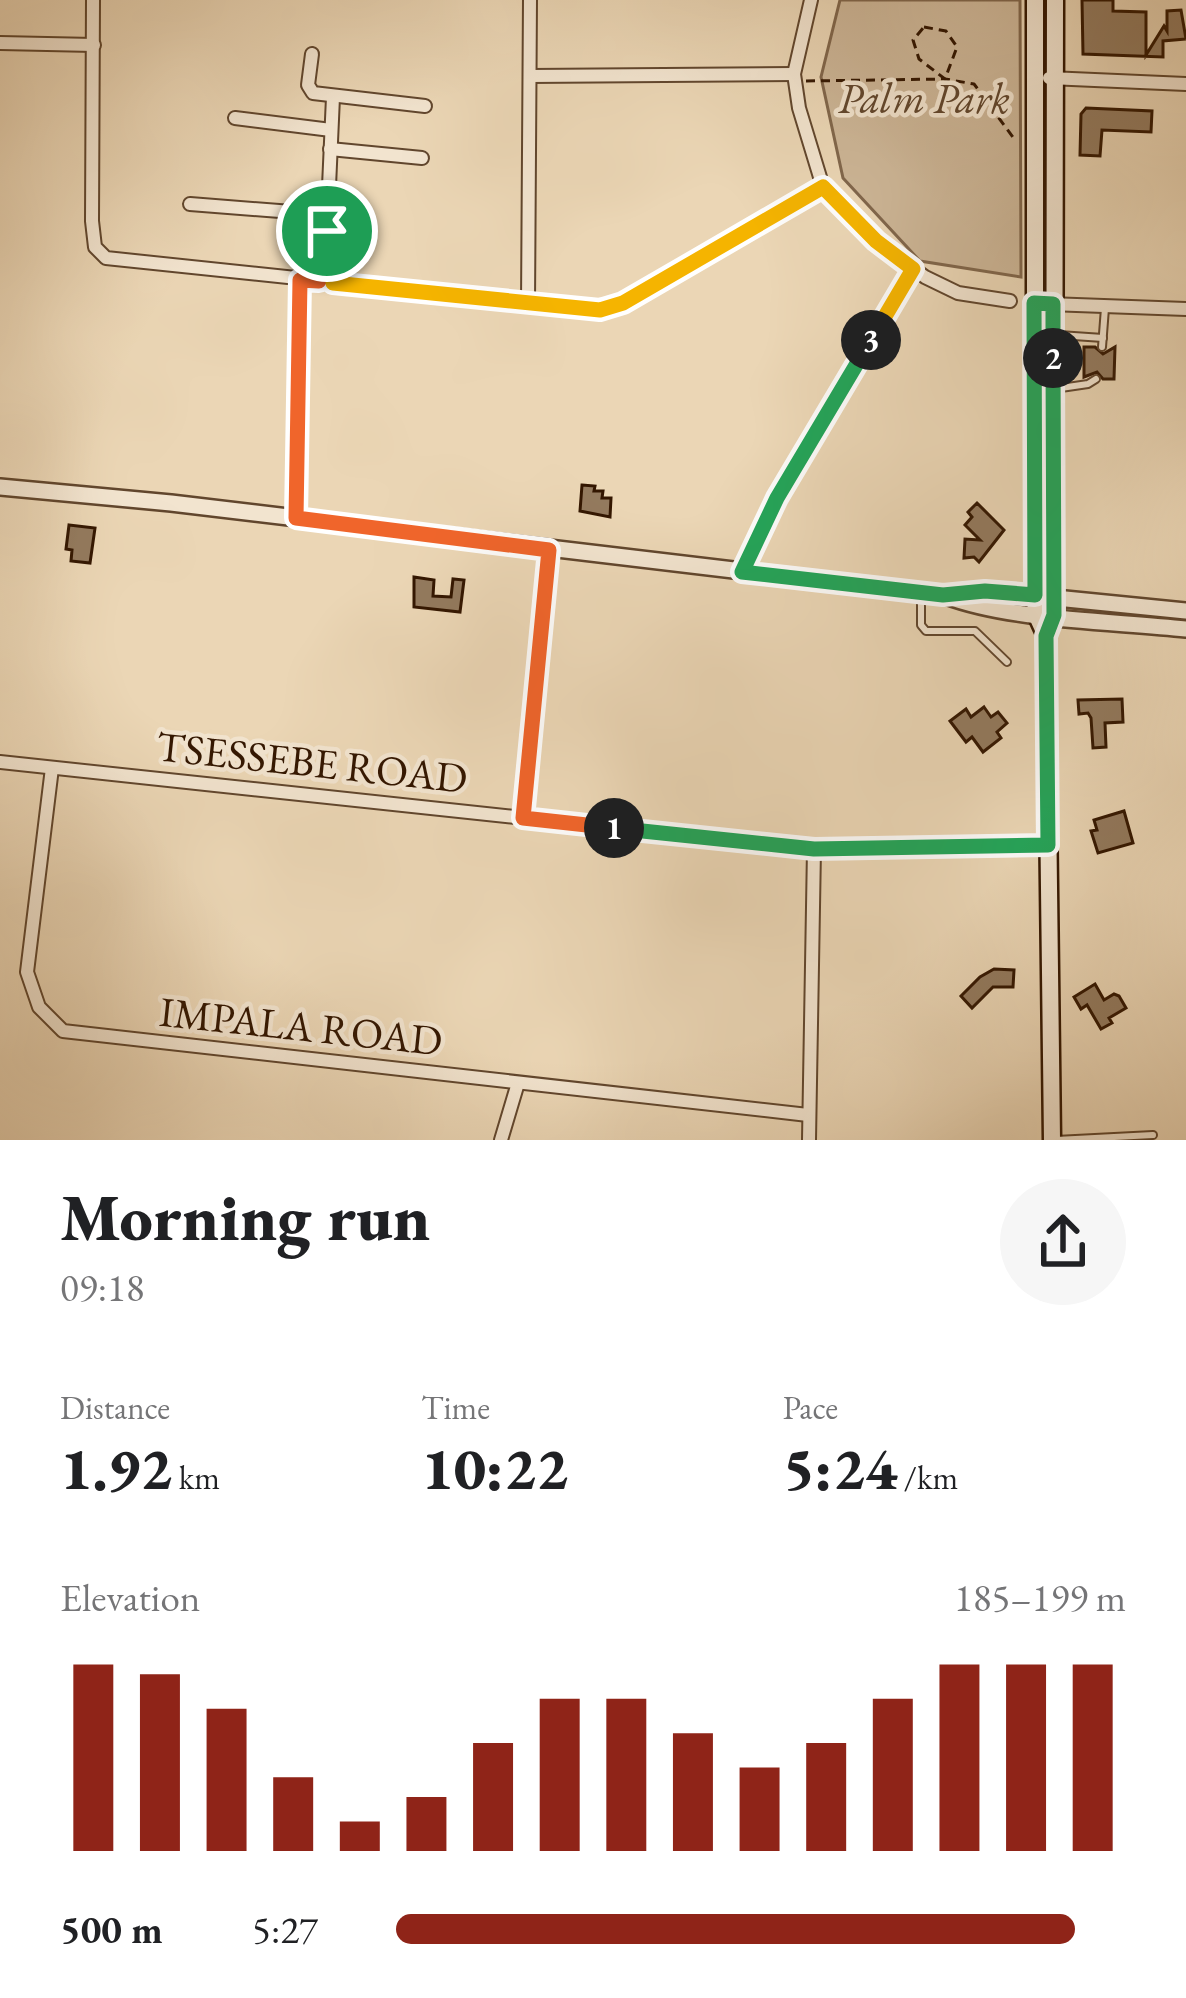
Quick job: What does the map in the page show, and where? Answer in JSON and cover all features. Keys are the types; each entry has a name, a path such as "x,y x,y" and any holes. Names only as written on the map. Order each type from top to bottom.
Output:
{"main road":[{"path":"1035,0 1045,78"},
{"path":"1054,0 1045,78 1044,303 1054,1140"},
{"path":"1044,303 1053,334 1045,605"}],"street":[{"path":"94,0 92,220 97,251 113,260 528,304 612,308 823,187"},
{"path":"528,304 530,0"},
{"path":"812,0 794,77 823,187 876,241 913,269 958,292 1010,301"},
{"path":"0,43 94,45"},
{"path":"312,54 310,90 333,98 425,106"},
{"path":"530,76 794,77"},
{"path":"1045,78 1186,84"},
{"path":"326,282 321,248 327,231 333,98"},
{"path":"235,118 331,130"},
{"path":"331,149 422,158"},
{"path":"190,204 356,217"},
{"path":"742,572 777,498 913,269"},
{"path":"296,518 300,280"},
{"path":"1044,303 1186,309"},
{"path":"0,488 921,592 966,603 1186,611"},
{"path":"523,818 549,550"},
{"path":"1045,605 1186,629"},
{"name":"TSESSEBE ROAD","path":"0,762 814,849 1048,845"},
{"name":"IMPALA ROAD","path":"52,768 28,972 39,1007 63,1031 808,1115"},
{"path":"809,1140 814,849"},
{"path":"501,1140 518,1083"}],"lane":[{"path":"1053,334 1103,342 1106,306"},
{"path":"1053,389 1096,379"},
{"path":"921,592 921,625 926,631 975,631 1007,662"},
{"path":"1054,1140 1153,1135"}],"path":[{"path":"924,27 946,31 957,47 945,79 919,59 914,40 924,27"},
{"path":"794,77 945,79 974,84 1015,140"}],"green space":[{"name":"Palm Park","path":"840,0 1020,0 1021,277 920,261 843,178 821,77"}],"building":[{"path":"1082,0 1113,0 1113,11 1146,12 1146,55 1164,26 1167,31 1167,11 1181,10 1186,39 1163,41 1163,57 1083,54"},
{"path":"1086,108 1152,111 1151,132 1102,130 1100,156 1080,155 1081,114"},
{"path":"1084,347 1095,347 1103,354 1115,347 1114,379 1103,379 1097,372 1084,377"},
{"path":"582,485 595,486 594,491 603,491 602,498 611,498 610,517 580,511"},
{"path":"977,503 1004,530 979,562 964,558 965,539 980,540 965,525"},
{"path":"69,525 95,528 90,563 71,561 72,550 66,549"},
{"path":"414,577 434,580 433,596 451,597 453,579 464,580 460,612 414,607"},
{"path":"1122,699 1123,722 1105,723 1106,747 1093,748 1091,718 1088,713 1079,714 1078,700"},
{"path":"984,707 991,717 998,712 1007,723 997,732 1001,738 983,752 972,737 966,742 950,721 966,709 971,717"},
{"path":"1124,811 1133,843 1098,853 1091,831 1097,830 1094,820"},
{"path":"994,969 1014,970 1013,987 993,987 972,1008 961,996"},
{"path":"1095,984 1104,1000 1114,994 1126,1008 1101,1029 1087,1005 1081,1009 1074,997"}],"route":[{"path":"823,187 876,241 913,269 777,498 742,572 943,595 985,591 1035,595 1034,303 1053,304 1054,615 1046,636 1048,845 814,849 523,818 549,550 296,518 300,280 319,281 327,231 334,248 333,283 600,310 623,303 823,187"}]}
